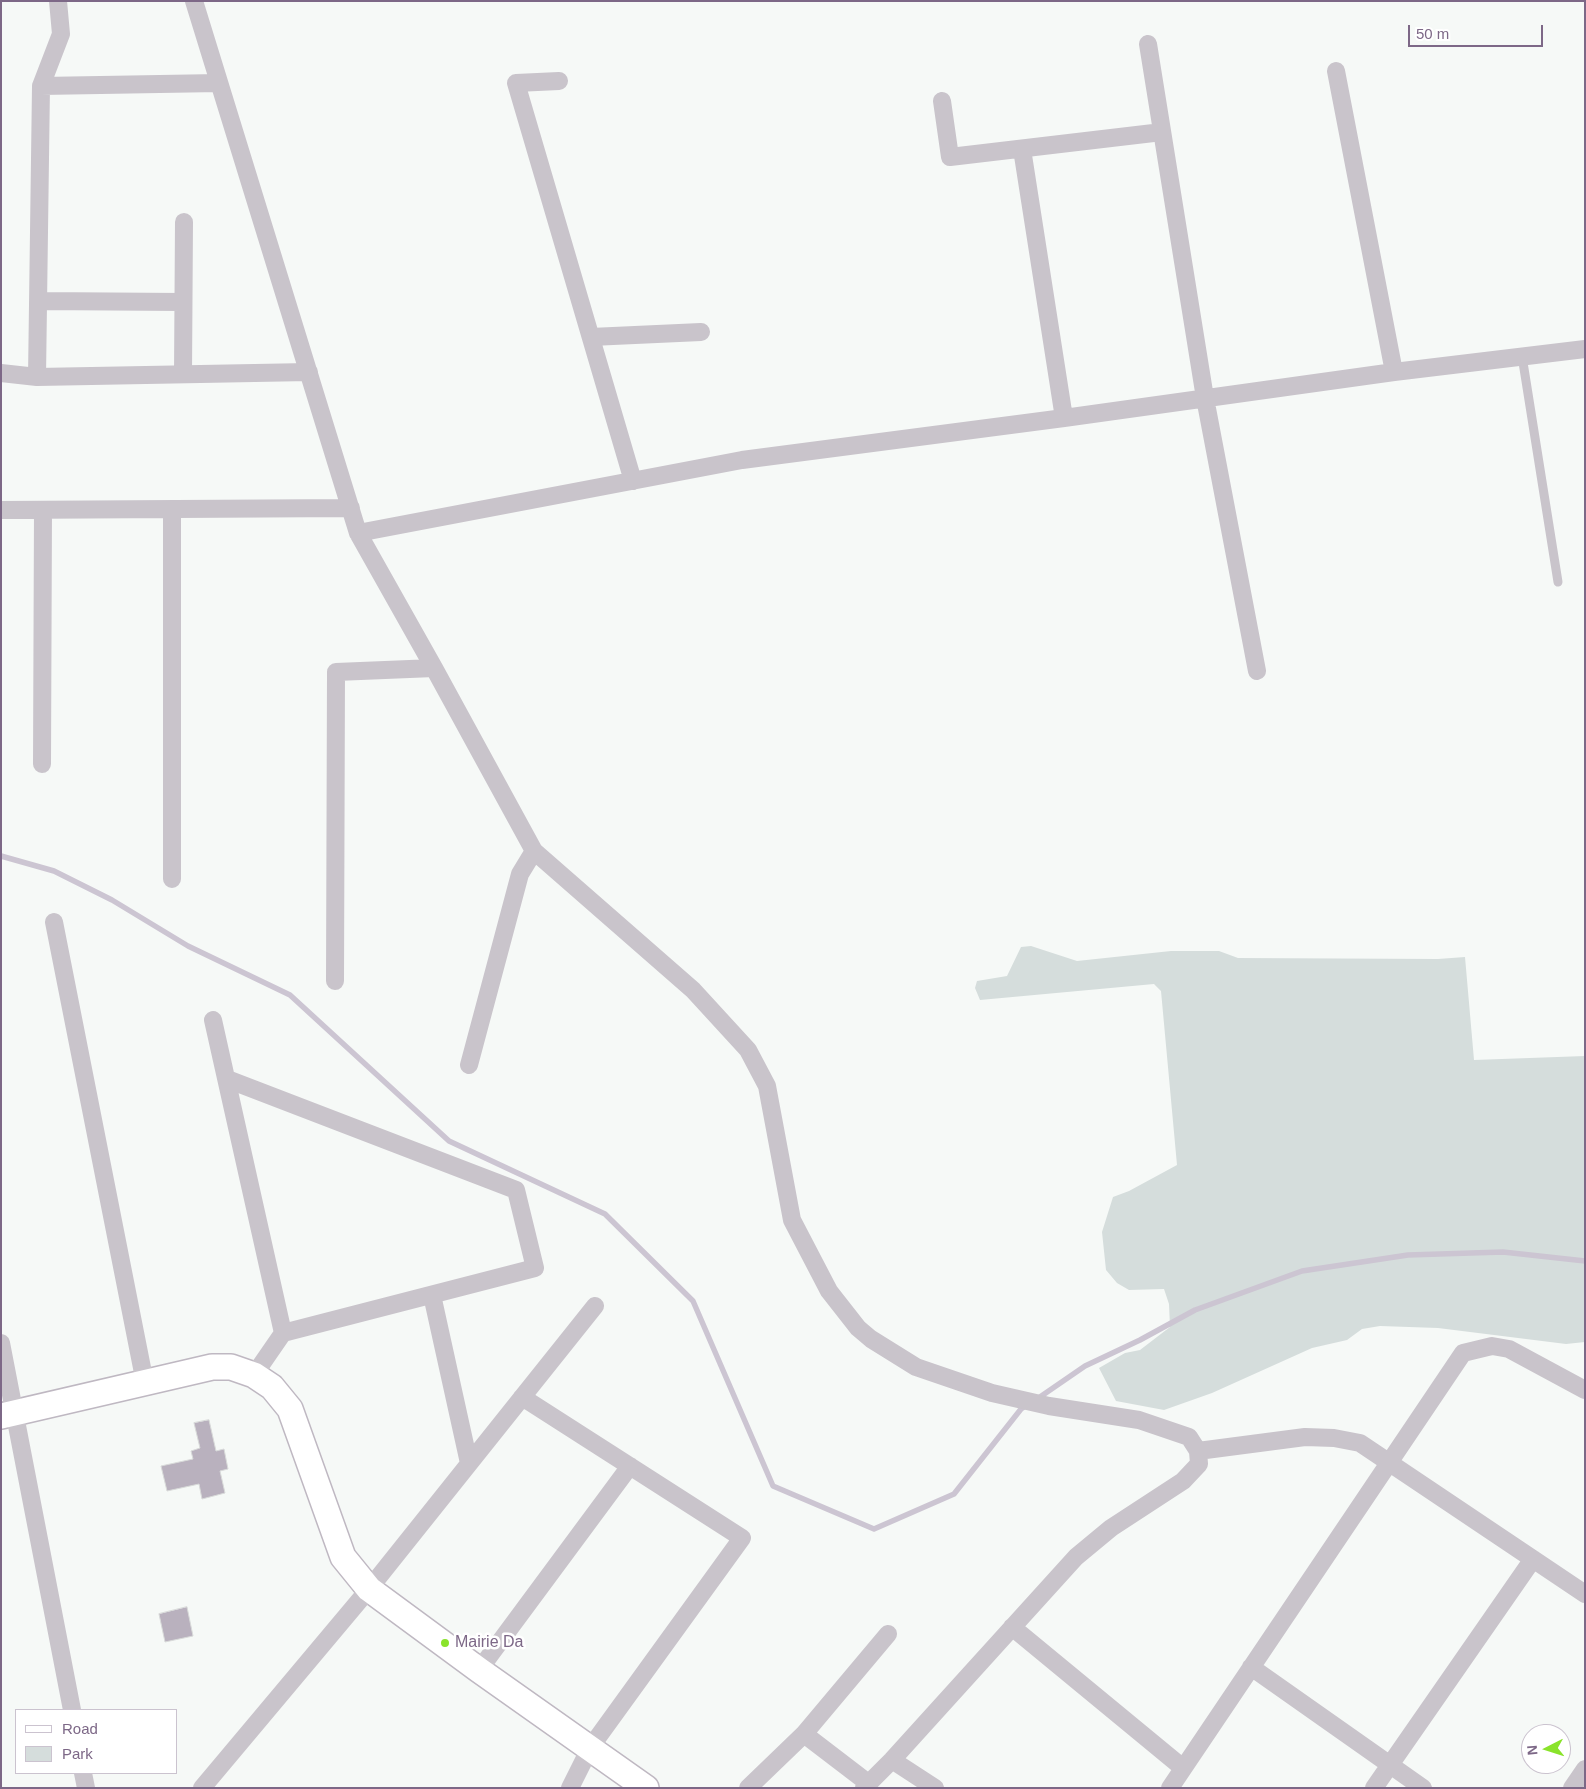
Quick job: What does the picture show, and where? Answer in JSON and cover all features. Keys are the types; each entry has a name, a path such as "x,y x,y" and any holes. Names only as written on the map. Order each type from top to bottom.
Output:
{"street":[{"path":"37,377 41,86 61,34 58,1"},
{"path":"194,1 358,532 534,851 693,990 748,1050 767,1086 792,1220 828,1291 858,1328 871,1339 916,1367 992,1393 1049,1406 1139,1420 1189,1437 1198,1451 1199,1464 1183,1481 1111,1528 1076,1557 892,1760 866,1785 804,1734"},
{"path":"1148,44 1205,398 1257,671"},
{"path":"1336,71 1394,372"},
{"path":"559,81 516,83 633,481"},
{"path":"41,86 219,82"},
{"path":"942,101 950,157 1162,132"},
{"path":"1022,149 1064,418"},
{"path":"183,374 184,222"},
{"path":"38,301 183,302"},
{"path":"591,337 701,332"},
{"path":"358,532 742,460 1394,372 1585,349"},
{"path":"1,373 37,377 309,372"},
{"path":"1,510 351,508"},
{"path":"172,509 172,879"},
{"path":"42,764 43,510"},
{"path":"335,981 336,672 434,668"},
{"path":"469,1065 520,874 534,851"},
{"path":"54,922 145,1382"},
{"path":"213,1020 284,1333"},
{"path":"227,1079 516,1190 536,1268 284,1333 254,1375"},
{"path":"432,1295 469,1463"},
{"path":"202,1788 369,1589 595,1306"},
{"path":"1,1343 8,1415 72,1709"},
{"path":"1170,1788 1463,1353 1492,1346 1509,1349 1585,1390"},
{"path":"8,1415 212,1367 232,1367 254,1375 272,1387 290,1409 343,1557 369,1589 479,1670 646,1788"},
{"path":"522,1397 742,1538 590,1748 570,1788"},
{"path":"1198,1451 1305,1437 1334,1438 1360,1443 1585,1594"},
{"path":"479,1670 630,1466"},
{"path":"1374,1788 1533,1559"},
{"path":"1012,1627 1183,1768"},
{"path":"748,1788 804,1734 888,1634"},
{"path":"1251,1667 1423,1788"},
{"path":"892,1760 935,1788"},
{"path":"1572,1788 1585,1769"},
{"path":"84,1774 86,1788"}],"lane":[{"path":"1522,356 1558,582"}],"green space":[{"path":"1031,946 1077,961 1171,951 1219,951 1238,958 1438,959 1465,957 1474,1060 1585,1056 1585,1342 1566,1344 1438,1328 1380,1326 1362,1329 1347,1340 1312,1348 1212,1393 1164,1410 1116,1401 1099,1368 1125,1353 1140,1350 1170,1327 1169,1304 1164,1289 1129,1290 1117,1283 1106,1270 1102,1232 1113,1197 1129,1191 1177,1165 1161,991 1154,984 980,1000 975,988 977,981 1007,976 1021,947"}],"building":[{"path":"209,1420 216,1451 224,1449 228,1469 220,1471 225,1493 202,1499 199,1484 167,1491 161,1466 193,1459 191,1451 200,1448 194,1423"},
{"path":"187,1607 193,1636 165,1642 159,1614"}],"waterway":[{"path":"1,856 54,871 112,900 188,946 290,995 449,1141 605,1214 693,1301 773,1486 874,1529 954,1494 1021,1409 1027,1405"},
{"path":"1037,1399 1085,1366 1140,1340 1195,1310 1302,1271 1408,1255 1503,1252 1585,1261"}],"place":[{"name":"Mairie Da","path":"445,1643"}]}
